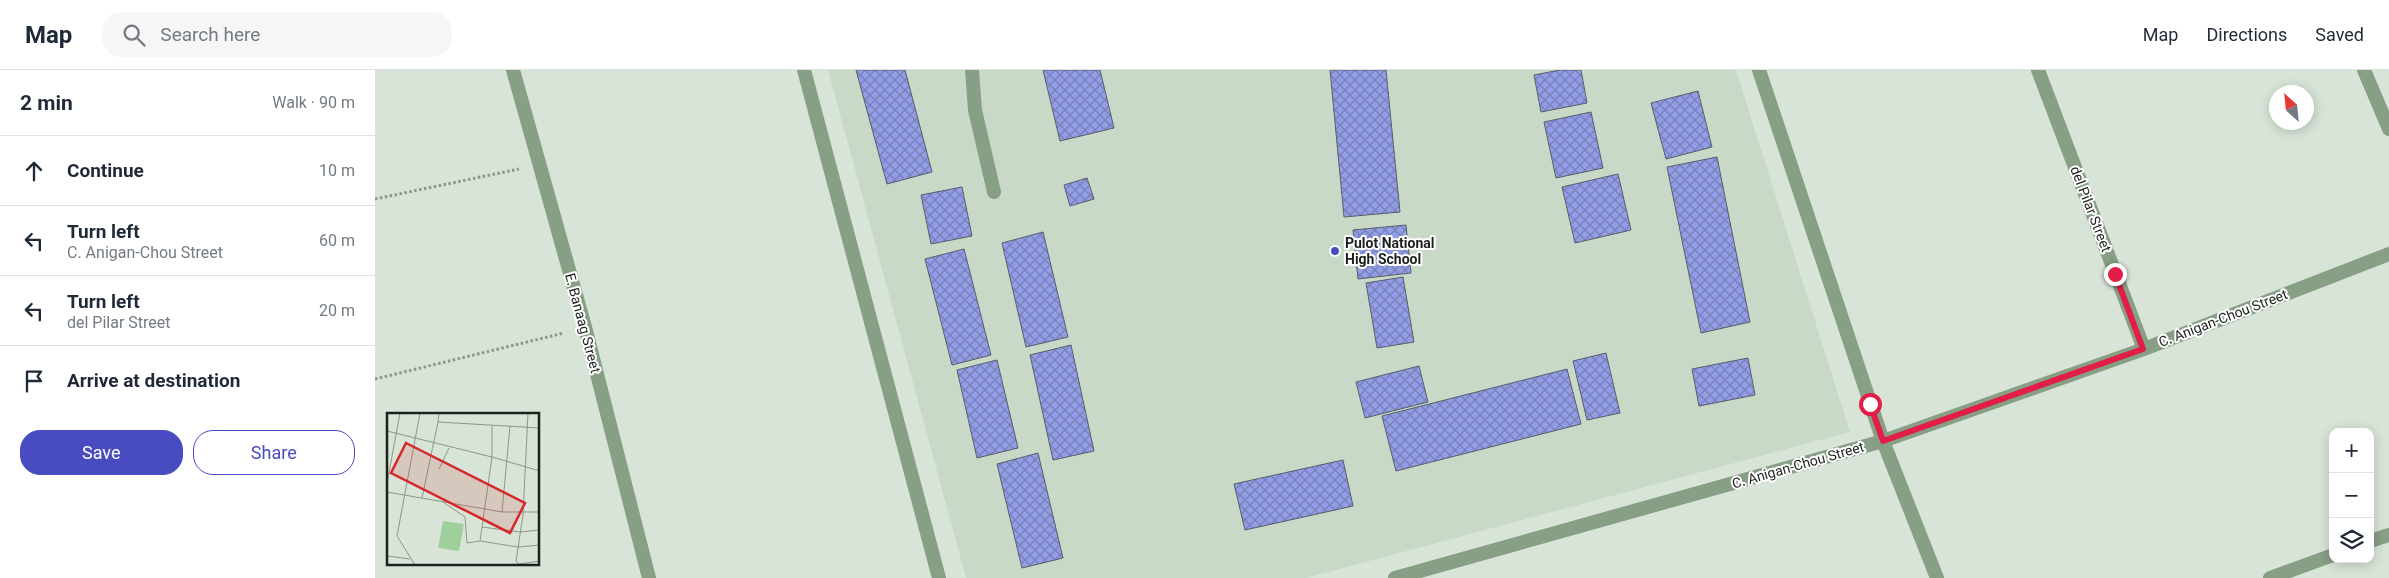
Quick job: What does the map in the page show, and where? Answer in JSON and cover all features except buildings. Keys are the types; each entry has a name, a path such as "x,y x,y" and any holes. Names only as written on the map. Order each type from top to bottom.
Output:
{"street":[{"name":"E. Banaag Street","path":"513,70 585,328 649,578"},
{"path":"804,70 939,578"},
{"path":"972,70 975,110 994,192"},
{"path":"1759,70 1883,441 1937,578"},
{"name":"del Pilar Street","path":"2038,70 2143,349"},
{"path":"2364,70 2389,129"},
{"name":"C. Anigan-Chou Street","path":"1395,578 1883,441 2143,349 2389,254"},
{"path":"2374,540 2389,535"},
{"path":"2270,578 2329,556"}],"path":[{"path":"375,199 539,164"},
{"path":"375,379 585,328"}],"shaded area":[{"name":"Pulot National High School","path":"828,70 1736,70 1850,432 1306,578 966,578"}],"place":[{"name":"Pulot National High School","path":"1335,251"}],"route":[{"path":"1870,404 1883,441 2143,349 2115,274"}]}
